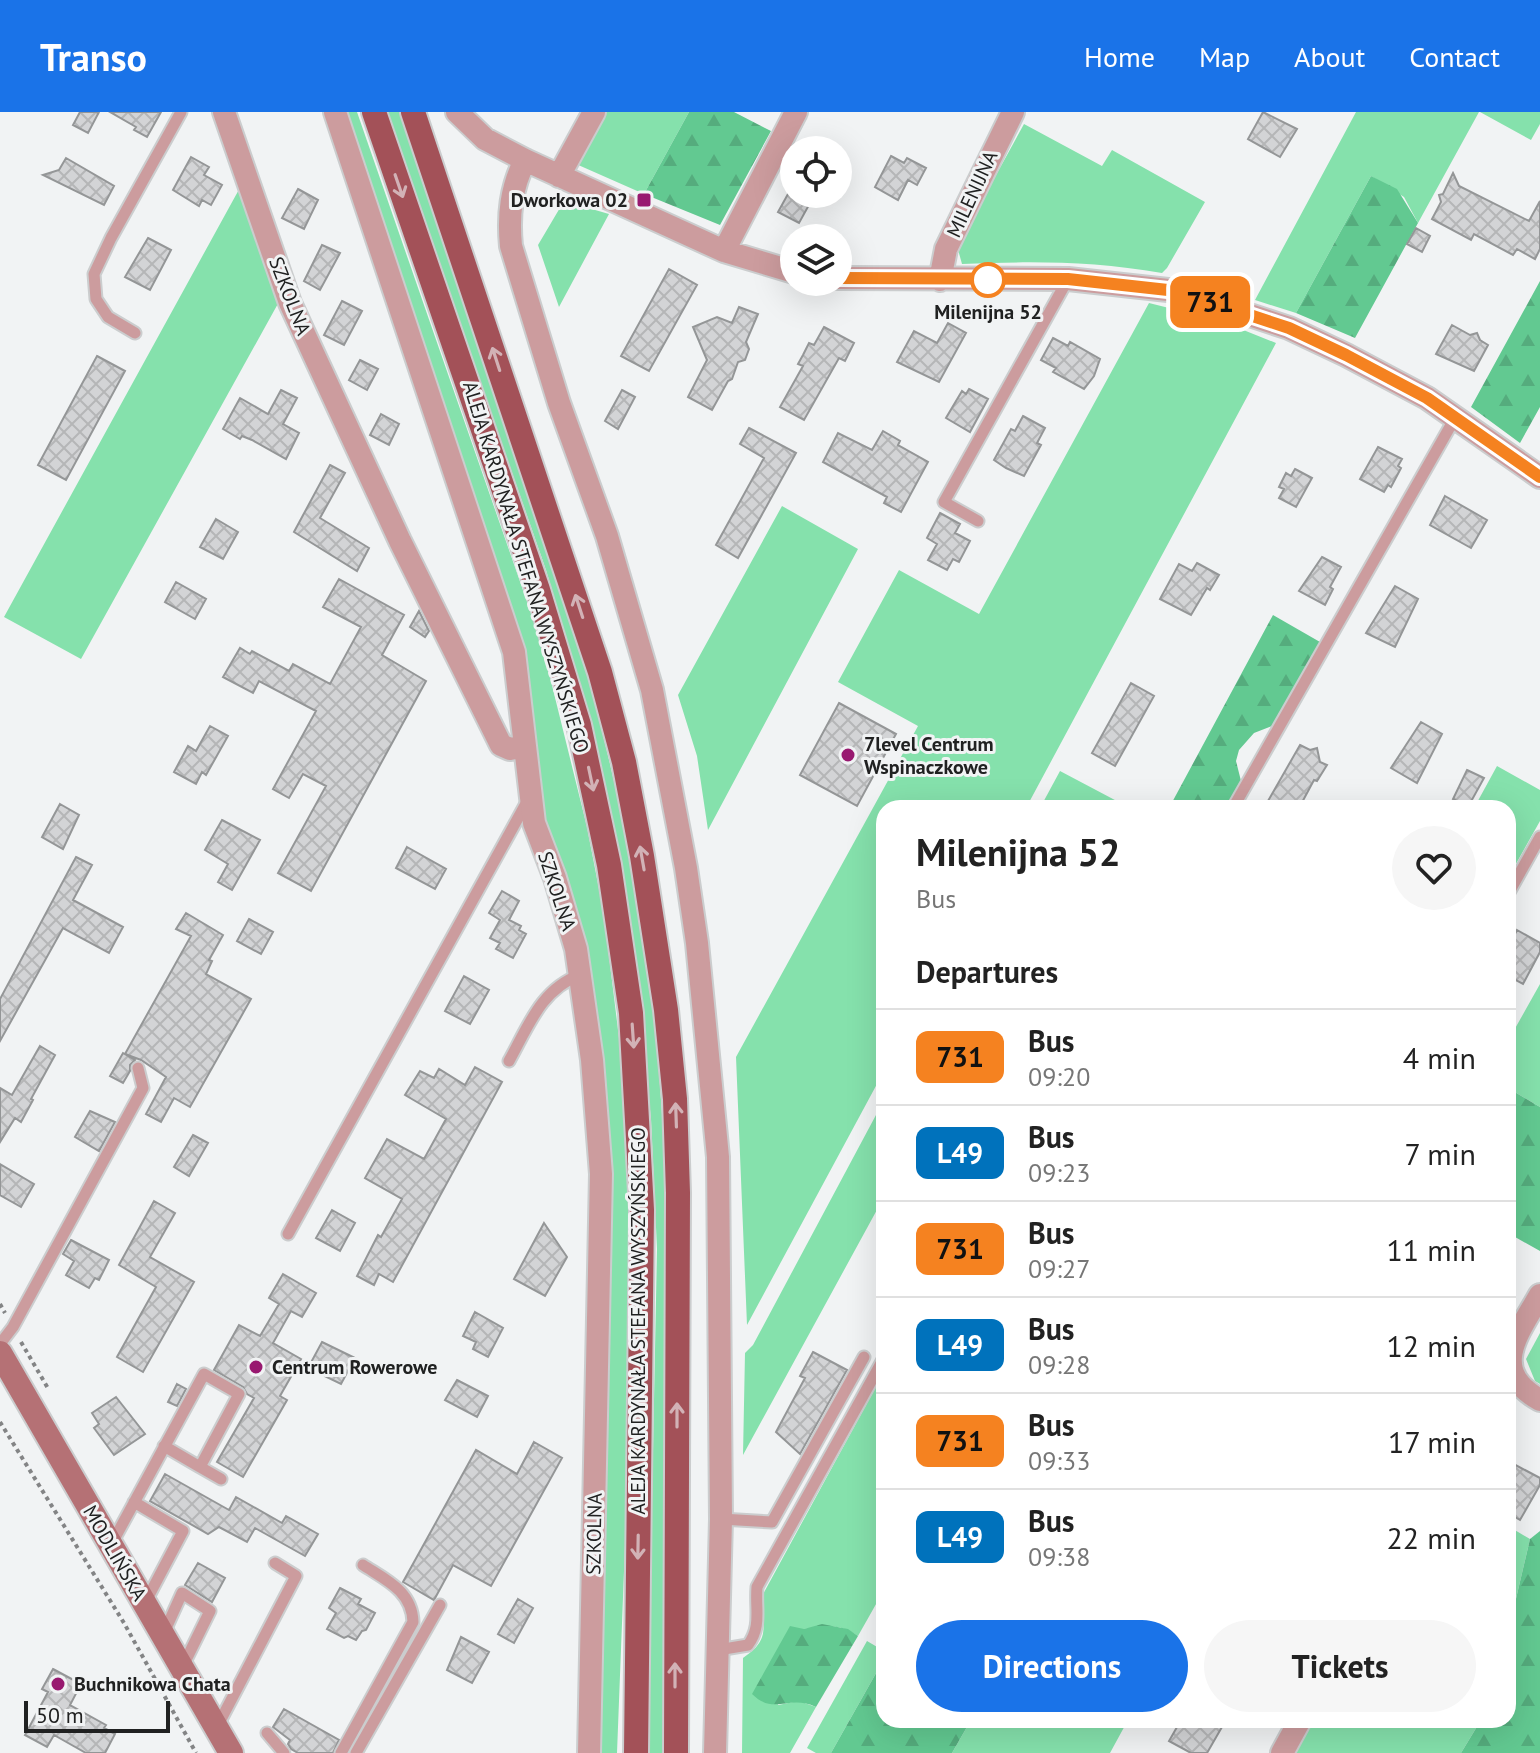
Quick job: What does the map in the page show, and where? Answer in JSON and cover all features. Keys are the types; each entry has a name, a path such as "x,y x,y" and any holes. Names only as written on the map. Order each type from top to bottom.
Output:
{"main road":[{"name":"ALEJA KARDYNAŁA STEFANA WYSZYŃSKIEGO","path":"374,112 538,590 579,725 609,865 631,1013 642,1210 636,1753"},
{"name":"ALEJA KARDYNAŁA STEFANA WYSZYŃSKIEGO","path":"413,112 600,672 624,762 642,856 666,1010 676,1130 676,1753"},
{"name":"MODLIŃSKA","path":"0,1353 231,1753"}],"street":[{"name":"SZKOLNA","path":"224,112 290,303 400,541 501,745 510,749 525,746 534,823 576,949 592,1060 601,1174 589,1753"},
{"path":"335,112 514,652 525,746"},
{"path":"457,112 485,139 525,160 724,251 780,268"},
{"path":"559,176 594,112"},
{"path":"724,251 796,112"},
{"name":"MILENIJNA","path":"940,280 946,249 1013,112"},
{"path":"525,160 511,200 511,246 559,403 607,536 652,690 697,943 718,1157 721,1519 715,1753"},
{"path":"852,278 1068,279 1177,291 1289,328 1404,385 1540,477"},
{"path":"1516,1337 1540,1295"},
{"path":"1516,1383 1540,1400"},
{"path":"1282,1753 1296,1728"}],"lane":[{"path":"135,333 108,317 96,299 94,274 181,112"},
{"path":"978,521 944,502 1068,279"},
{"path":"1238,800 1455,418"},
{"path":"288,1234 531,796"},
{"path":"1516,880 1540,837"},
{"path":"509,1061 545,996 564,980 580,975"},
{"path":"0,1344 13,1327 143,1088 138,1068"},
{"path":"721,1519 772,1522 864,1357"},
{"path":"718,1650 748,1645 754,1636 758,1624 757,1587 876,1372"},
{"path":"110,1546 204,1374 239,1394 200,1467"},
{"path":"164,1446 221,1479"},
{"path":"134,1502 183,1531 144,1604"},
{"path":"216,1728 296,1576 275,1563"},
{"path":"341,1753 413,1622 410,1600 402,1591 363,1565"},
{"path":"163,1636 182,1593 210,1611 182,1669"},
{"path":"356,1753 440,1605"},
{"path":"267,1733 284,1753"}],"path":[{"path":"0,1422 124,1623 196,1753"}],"green space":[{"path":"343,112 357,112 542,645 587,827 604,915 619,1038 629,1178 630,1416 617,1753 597,1753 606,1176 552,847 540,803 532,752"},
{"path":"386,112 399,112 545,530 605,744 629,852 647,961 658,1060 664,1159 668,1357 664,1753 647,1753 657,1249 651,1119 635,960 608,804 584,698 546,570"},
{"path":"604,112 689,112 644,194 576,164"},
{"path":"689,112 734,112 771,131 720,225 644,194"},
{"path":"1356,112 1479,112 1418,223 1404,197 1371,176 1296,313 1255,300"},
{"path":"1480,112 1540,112 1540,124 1531,140"},
{"path":"1024,124 1102,166 1112,150 1205,202 1162,273 1062,263 962,264 957,246"},
{"path":"1371,176 1397,189 1418,223 1355,338 1296,313"},
{"path":"242,184 280,300 81,659 4,617"},
{"path":"564,201 609,214 559,307 538,245"},
{"path":"1540,281 1540,407 1520,443 1471,407"},
{"path":"1149,303 1221,321 1276,343 1030,800 877,800 918,726 838,682 899,570 979,614"},
{"path":"782,506 858,549 708,830 697,756 678,695"},
{"path":"1273,615 1320,642 1272,726 1254,733 1239,750 1236,761 1241,781 1230,800 1173,800"},
{"path":"1497,766 1540,790 1540,821 1516,864 1516,800 1478,800"},
{"path":"1060,771 1115,800 1044,800"},
{"path":"876,802 876,1086 747,1325 736,1057"},
{"path":"1540,984 1540,1107 1516,1093 1516,1027"},
{"path":"1516,1093 1540,1107 1540,1251 1516,1238"},
{"path":"876,1115 876,1212 743,1455 745,1353 753,1345"},
{"path":"1540,1333 1540,1384 1535,1381 1526,1359"},
{"path":"876,1387 876,1604 858,1636 838,1627 804,1629 778,1705 799,1701 816,1707 790,1753 742,1753 743,1658 762,1638 762,1596"},
{"path":"1516,1531 1530,1539 1516,1599"},
{"path":"1540,1531 1540,1753 1461,1753 1476,1728 1516,1728 1516,1599 1530,1539"},
{"path":"822,1624 848,1629 858,1636 816,1707 798,1703 767,1703 752,1694 790,1626 804,1629"},
{"path":"867,1641 876,1646 876,1673 831,1753 816,1753 807,1748"},
{"path":"876,1673 876,1728 966,1728 952,1753 831,1753"},
{"path":"966,1728 1124,1728 1110,1753 952,1753"},
{"path":"1307,1728 1476,1728 1461,1753 1293,1753"}],"building":[{"path":"80,112 99,112 88,133 73,125"},
{"path":"110,112 161,112 147,137"},
{"path":"1263,112 1297,129 1280,157 1248,139"},
{"path":"891,156 904,163 907,158 926,168 917,185 908,180 898,200 875,187"},
{"path":"191,157 209,167 204,175 222,185 211,205 202,200 199,206 173,190"},
{"path":"66,158 114,186 104,205 43,175 59,170"},
{"path":"1453,173 1459,186 1529,221 1540,201 1540,249 1535,259 1517,249 1513,255 1474,234 1471,240 1432,219 1441,202 1439,195 1443,194"},
{"path":"298,189 318,200 304,229 282,218"},
{"path":"780,208 807,208 799,223 778,212"},
{"path":"1416,228 1430,236 1422,252 1407,244"},
{"path":"148,238 171,250 150,290 125,277"},
{"path":"322,245 340,253 320,290 304,281"},
{"path":"669,269 697,285 649,371 621,356"},
{"path":"342,301 362,311 344,345 324,335"},
{"path":"739,307 758,314 746,342 749,349 745,360 738,362 732,379 712,410 688,397 707,360 693,327 717,317 732,323"},
{"path":"948,323 966,333 939,382 897,362 914,331 937,343"},
{"path":"1452,325 1470,335 1477,333 1480,340 1488,345 1474,371 1436,354"},
{"path":"824,327 854,343 845,361 839,358 804,420 780,407 803,366 798,364 809,343 814,345"},
{"path":"1053,338 1068,346 1070,342 1100,359 1094,376 1084,389 1053,372 1056,368 1041,360"},
{"path":"97,356 125,371 66,480 38,465"},
{"path":"360,360 378,369 367,390 349,380"},
{"path":"969,389 988,399 970,432 946,418 962,391 966,394"},
{"path":"281,390 297,398 283,424 299,433 286,459 252,440 242,436 240,439 223,429 240,398 268,414"},
{"path":"622,390 635,397 618,429 605,421"},
{"path":"381,414 399,424 389,445 370,435"},
{"path":"1023,416 1045,428 1037,443 1041,445 1024,476 994,460 1011,429 1015,431"},
{"path":"749,428 796,453 738,558 716,545 764,458 740,444"},
{"path":"883,431 900,441 898,445 928,462 901,512 884,503 887,497 823,462 838,433 872,450"},
{"path":"1378,447 1402,459 1391,487 1388,485 1384,492 1360,479"},
{"path":"330,465 345,473 320,518 369,548 357,571 294,532"},
{"path":"1295,469 1312,478 1296,507 1279,498 1284,489 1279,487 1286,473 1291,476"},
{"path":"1445,496 1487,520 1471,548 1430,525"},
{"path":"940,513 960,524 955,533 970,541 959,562 953,559 947,570 928,560 937,544 927,538"},
{"path":"216,519 238,532 223,559 200,547"},
{"path":"1322,557 1341,567 1325,605 1299,591"},
{"path":"1197,563 1219,575 1191,615 1160,599 1179,564 1192,571"},
{"path":"339,579 404,615 382,655 426,681 311,891 278,873 326,786 303,774 289,798 273,789 316,711 259,681 253,693 223,677 240,648 289,671 293,664 330,684 361,627 323,607"},
{"path":"176,582 206,599 195,619 165,602"},
{"path":"1395,586 1418,599 1395,647 1366,633"},
{"path":"419,611 429,631 425,637 410,627"},
{"path":"1131,683 1154,696 1115,766 1092,753"},
{"name":"7level Centrum Wspinaczkowe","path":"839,703 896,734 857,806 800,775"},
{"path":"1421,722 1442,734 1417,783 1391,768"},
{"path":"210,726 228,736 206,775 202,772 196,784 174,772 188,746 196,751"},
{"path":"1300,745 1310,750 1317,748 1320,762 1327,765 1303,800 1269,800"},
{"path":"1467,770 1484,778 1472,800 1453,799"},
{"path":"60,804 79,815 63,849 42,837"},
{"path":"222,820 260,840 232,890 218,882 228,864 205,850"},
{"path":"407,847 446,869 435,889 396,868"},
{"path":"76,857 92,865 73,900 123,927 109,953 63,928 0,1041 0,999"},
{"path":"502,891 519,901 509,920 521,926 519,930 526,934 513,958 496,949 500,943 490,938 500,920 489,913"},
{"path":"186,913 223,935 209,960 212,961 206,974 251,999 190,1107 174,1098 161,1122 146,1114 166,1077 141,1060 125,1054 191,936 176,929"},
{"path":"249,919 273,932 261,954 237,941"},
{"path":"1516,932 1540,943 1540,952 1523,984 1516,980"},
{"path":"464,976 489,990 470,1024 445,1011"},
{"path":"40,1046 55,1055 21,1122 15,1118 0,1142 0,1088 12,1095"},
{"path":"123,1053 135,1060 123,1083 110,1076"},
{"path":"475,1067 502,1082 393,1282 379,1274 374,1285 357,1276 378,1235 381,1237 402,1199 365,1178 387,1139 424,1159 446,1119 405,1095 420,1071 434,1078 439,1069 465,1085"},
{"path":"90,1111 115,1122 99,1151 75,1137"},
{"path":"193,1135 208,1143 189,1176 174,1167"},
{"path":"0,1164 34,1184 21,1207 0,1195"},
{"path":"154,1201 175,1213 150,1257 194,1282 143,1372 117,1357 156,1287 119,1265"},
{"path":"332,1210 355,1223 340,1251 316,1238"},
{"path":"544,1223 567,1257 545,1296 514,1279"},
{"path":"71,1240 109,1260 99,1280 95,1278 89,1288 66,1275 74,1261 63,1254"},
{"path":"283,1274 316,1293 302,1317 291,1311 273,1343 301,1359 280,1396 287,1400 243,1477 217,1462 254,1398 243,1387 214,1370 239,1325 260,1336 279,1304 269,1298"},
{"path":"475,1312 503,1328 488,1357 473,1349 476,1342 463,1336"},
{"path":"322,1342 355,1358 341,1384 308,1368"},
{"path":"813,1352 847,1370 800,1454 776,1432 805,1378 800,1376"},
{"path":"457,1380 488,1396 477,1417 445,1400"},
{"path":"177,1384 186,1389 177,1406 168,1402"},
{"path":"116,1397 145,1434 114,1455 94,1428 99,1424 92,1413"},
{"path":"534,1442 562,1458 491,1586 453,1565 434,1600 403,1582 476,1450 517,1474"},
{"path":"1516,1465 1540,1478 1540,1485 1520,1520 1516,1518"},
{"path":"165,1474 229,1510 236,1497 282,1523 286,1516 318,1534 305,1556 255,1528 247,1542 219,1527 208,1534 150,1501"},
{"path":"198,1563 225,1578 212,1602 185,1585"},
{"path":"340,1588 361,1599 358,1604 375,1613 366,1630 356,1640 327,1629 336,1613 329,1608"},
{"path":"518,1599 533,1608 514,1643 498,1634"},
{"path":"461,1637 489,1652 472,1683 447,1670"},
{"path":"53,1669 81,1684 70,1705 106,1725 104,1728 115,1734 105,1753 86,1753 54,1735 47,1747 25,1735 48,1692 42,1689"},
{"path":"284,1709 339,1740 333,1753 298,1753 291,1749 288,1744 290,1740 273,1727"},
{"path":"1176,1728 1221,1728 1207,1753 1191,1753 1169,1741"}],"bus line":[{"name":"731","path":"852,279 1068,279 1177,291 1289,328 1346,355 1427,398 1540,477"}],"place":[{"name":"Dworkowa 02","path":"644,200"},
{"name":"Milenijna 52","path":"988,280"},
{"name":"7level Centrum Wspinaczkowe","path":"848,755"},
{"name":"Centrum Rowerowe","path":"256,1367"},
{"name":"Buchnikowa Chata","path":"58,1684"}]}
